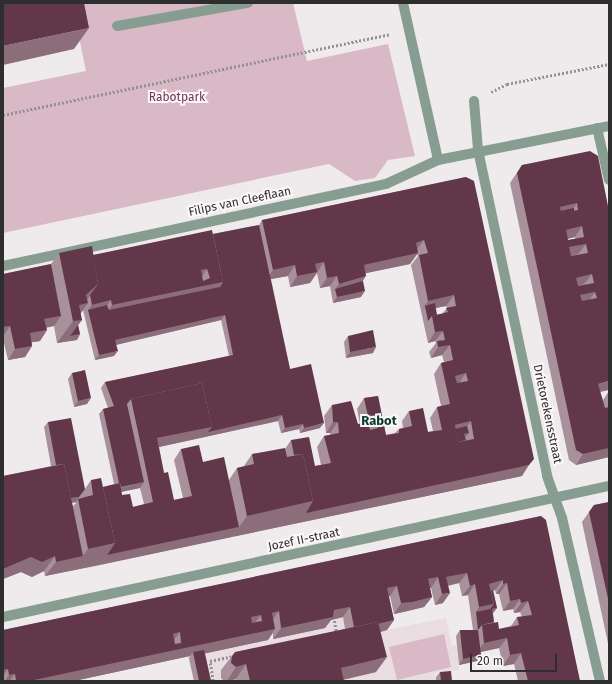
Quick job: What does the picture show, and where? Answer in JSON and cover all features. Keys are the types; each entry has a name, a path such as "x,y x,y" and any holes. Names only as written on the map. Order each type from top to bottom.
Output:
{"street":[{"path":"117,26 248,3"},
{"path":"403,3 438,160"},
{"path":"474,101 478,150"},
{"name":"Filips van Cleeflaan","path":"3,266 386,184 438,160 478,150 609,126"},
{"path":"597,128 609,180"},
{"name":"Drietorekensstraat","path":"478,150 547,476 562,518 600,681"},
{"name":"Jozef II-straat","path":"3,617 609,486"}],"path":[{"path":"3,115 408,30"},
{"path":"474,101 507,84 609,64"},
{"path":"330,637 337,635 333,612"},
{"path":"213,681 210,661 239,655"}],"shaded area":[{"path":"315,573 387,630 446,618 452,645 457,645 459,670 435,673 436,681 193,681 188,657 325,628 328,625"}],"green space":[{"name":"Rabotpark","path":"72,3 293,3 307,61 388,44 415,156 388,160 375,178 355,181 329,164 3,233 3,88 86,71"},
{"path":"444,634 451,667 397,680 389,647"}],"building":[{"path":"3,3 84,3 89,28 3,46"},
{"path":"590,151 598,156 609,211 609,381 598,384 605,408 609,407 609,448 583,454 576,450 517,173 522,165","holes":["577,203 578,210 561,213 560,207","582,226 584,237 568,240 566,230","586,244 588,253 571,256 569,247","592,274 594,283 578,286 576,278","595,292 597,298 582,301 580,295"]},
{"path":"466,177 474,181 534,459 529,465 306,513 313,501 303,454 294,455 291,440 309,437 315,466 331,463 324,436 339,433 338,422 333,422 332,405 351,401 358,424 368,422 370,430 378,428 375,415 368,416 364,398 378,396 386,435 399,433 399,429 412,426 409,411 423,408 428,432 442,430 437,407 450,404 441,363 453,360 450,345 438,347 437,341 445,340 443,331 435,332 432,316 448,312 446,308 456,306 454,295 428,301 419,255 428,253 424,240 416,243 418,253 364,265 366,276 339,284 337,276 327,278 324,262 315,264 317,272 297,276 295,265 273,270 262,220","holes":["466,373 468,381 457,383 455,376","471,421 474,439 458,442 455,425"]},
{"path":"574,208 574,211 561,213 560,211"},
{"path":"259,225 290,369 311,364 324,423 304,428 303,424 285,428 282,415 208,432 212,427 202,383 131,399 127,404 144,482 121,487 103,409 114,406 105,382 233,355 225,315 115,340 118,351 99,355 88,310 107,305 109,310 220,287 223,282 213,234"},
{"path":"212,230 223,282 112,305 111,300 92,305 90,295 98,284 93,255","holes":["207,269 210,278 203,281 201,270"]},
{"path":"92,246 98,284 86,295 88,303 79,305 82,320 73,321 59,253"},
{"path":"51,264 61,316 44,319 47,330 30,333 32,346 15,349 10,326 3,327 3,274"},
{"path":"363,281 365,291 337,297 335,289"},
{"path":"435,303 437,315 432,316 428,321 425,306"},
{"path":"78,325 80,334 70,336"},
{"path":"373,330 376,347 350,352 348,336"},
{"path":"85,370 91,398 78,401 72,373"},
{"path":"202,383 212,427 157,438 164,473 168,472 174,500 192,496 181,449 199,445 203,462 224,457 239,527 107,555 115,543 103,487 120,483 122,495 130,494 133,507 153,502 131,399"},
{"path":"71,418 85,489 79,497 71,498 64,464 56,465 48,422"},
{"path":"467,426 469,433 464,434 466,440 458,442 455,429"},
{"path":"285,448 287,457 303,454 313,501 247,516 237,468 254,464 252,454"},
{"path":"64,464 83,556 56,562 55,556 42,562 31,557 3,569 3,476"},
{"path":"101,478 115,543 88,549 78,499 93,495 91,480"},
{"path":"609,502 609,603 589,512 594,505"},
{"path":"541,516 546,520 580,681 528,681 521,653 510,655 507,638 484,643 482,625 498,622 499,629 519,625 517,617 532,615 528,601 521,603 520,599 510,601 507,583 503,584 503,580 489,584 494,604 479,607 475,584 470,586 467,573 446,577 450,593 442,594 438,577 428,579 432,597 412,602 401,603 397,586 387,588 394,620 378,624 378,622 354,627 350,607 334,610 333,617 281,628 279,611 272,613 275,629 30,681 16,681 15,674 9,675 8,669 3,670 3,630","holes":["261,615 262,621 252,623 251,617","180,632 181,643 175,644 173,634"]},
{"path":"493,590 497,608 492,609 494,622 482,625 478,630 476,612 490,609 494,604 491,591"},
{"path":"378,622 387,657 341,668 344,681 250,681 246,664 236,667 231,663 232,656 235,652"},
{"path":"460,630 478,630 481,655 463,659"},
{"path":"204,650 211,681 199,681 193,652"},
{"path":"451,671 452,681 441,681 440,672"}],"district":[{"name":"Rabot","path":"379,421"}]}
